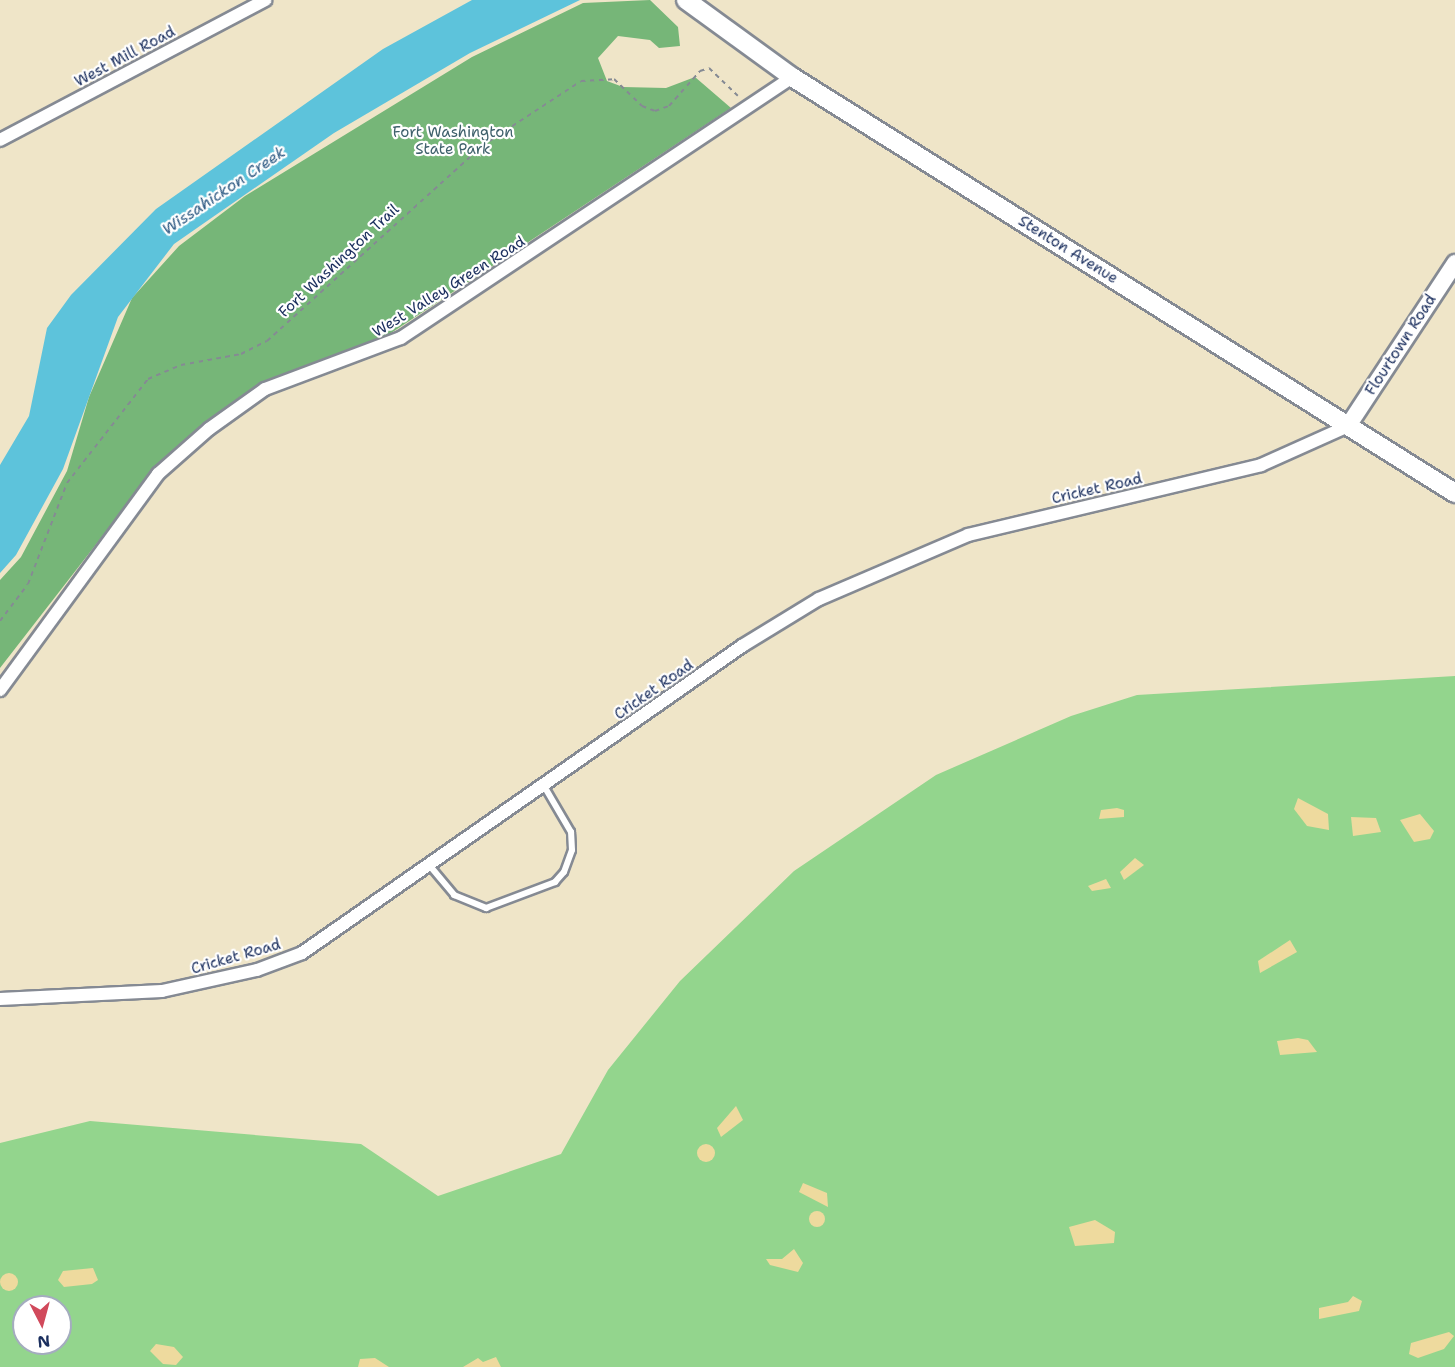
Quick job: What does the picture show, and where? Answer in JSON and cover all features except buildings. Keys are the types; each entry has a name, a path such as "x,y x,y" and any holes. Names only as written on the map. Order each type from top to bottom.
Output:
{"main road":[{"name":"Stenton Avenue","path":"686,0 792,77 1455,493"}],"street":[{"name":"West Mill Road","path":"0,140 265,0"},
{"name":"West Valley Green Road","path":"0,690 158,474 209,429 266,389 401,338 750,109 792,77"},
{"name":"Flourtown Road","path":"1348,426 1455,263"},
{"name":"Cricket Road","path":"0,999 162,991 257,970 302,953 430,866 742,646 860,580 968,535 1261,465 1348,426"}],"lane":[{"path":"430,866 454,895 486,908 555,882 572,850 571,832 544,786"}],"path":[{"name":"Fort Washington Trail","path":"0,621 28,584 63,489 141,385 168,369 241,354 267,341 491,140 573,86 599,75 622,83 642,106 654,111 669,106 700,71 709,68 750,109"}],"green space":[{"name":"Fort Washington State Park","path":"650,0 678,27 680,46 659,48 650,40 618,36 598,58 607,81 623,87 666,88 695,77 731,108 385,337 261,383 153,471 0,668 0,580 21,557 67,471 89,397 132,298 179,246 245,196 472,57 583,3"},
{"path":"1455,676 1455,1367 0,1367 0,1143 90,1121 361,1144 438,1196 561,1154 608,1070 680,981 794,871 936,775 1071,716 1137,695"}],"sand":[{"path":"1298,798 1328,814 1329,830 1307,826 1294,809"},
{"path":"1117,808 1124,810 1124,817 1099,819 1101,810"},
{"path":"1420,814 1434,831 1430,839 1414,842 1400,820"},
{"path":"1351,817 1376,818 1381,832 1353,836"},
{"path":"1135,858 1144,865 1124,880 1120,872"},
{"path":"1106,879 1111,888 1092,891 1088,886"},
{"path":"1290,940 1297,952 1260,973 1258,961"},
{"path":"1298,1038 1308,1040 1317,1052 1280,1055 1277,1041"},
{"path":"736,1106 743,1120 721,1137 717,1128"},
{"path":"706,1144 712,1147 715,1153 712,1159 706,1162 700,1159 697,1153 700,1147"},
{"path":"803,1183 827,1193 828,1207 799,1192"},
{"path":"817,1211 825,1219 817,1227 809,1219"},
{"path":"1095,1220 1115,1232 1114,1243 1075,1246 1069,1227"},
{"path":"794,1249 803,1263 798,1272 770,1265 766,1259 782,1259"},
{"path":"93,1268 98,1280 92,1284 64,1287 58,1280 63,1271"},
{"path":"5,1273 13,1273 18,1278 16,1289 5,1291 0,1286 0,1278"},
{"path":"1353,1296 1362,1301 1359,1311 1319,1319 1319,1308 1348,1302"},
{"path":"1449,1332 1454,1336 1444,1349 1418,1358 1409,1354 1411,1343"},
{"path":"156,1344 174,1347 183,1357 176,1365 163,1364 150,1351"},
{"path":"496,1357 501,1367 463,1367 478,1358 483,1362"},
{"path":"375,1358 389,1367 358,1367 360,1359"}],"water":[{"name":"Wissahickon Creek","path":"472,0 580,0 470,53 334,133 174,244 118,317 63,469 16,555 0,573 0,465 29,416 47,328 71,295 156,209 383,49"}]}
